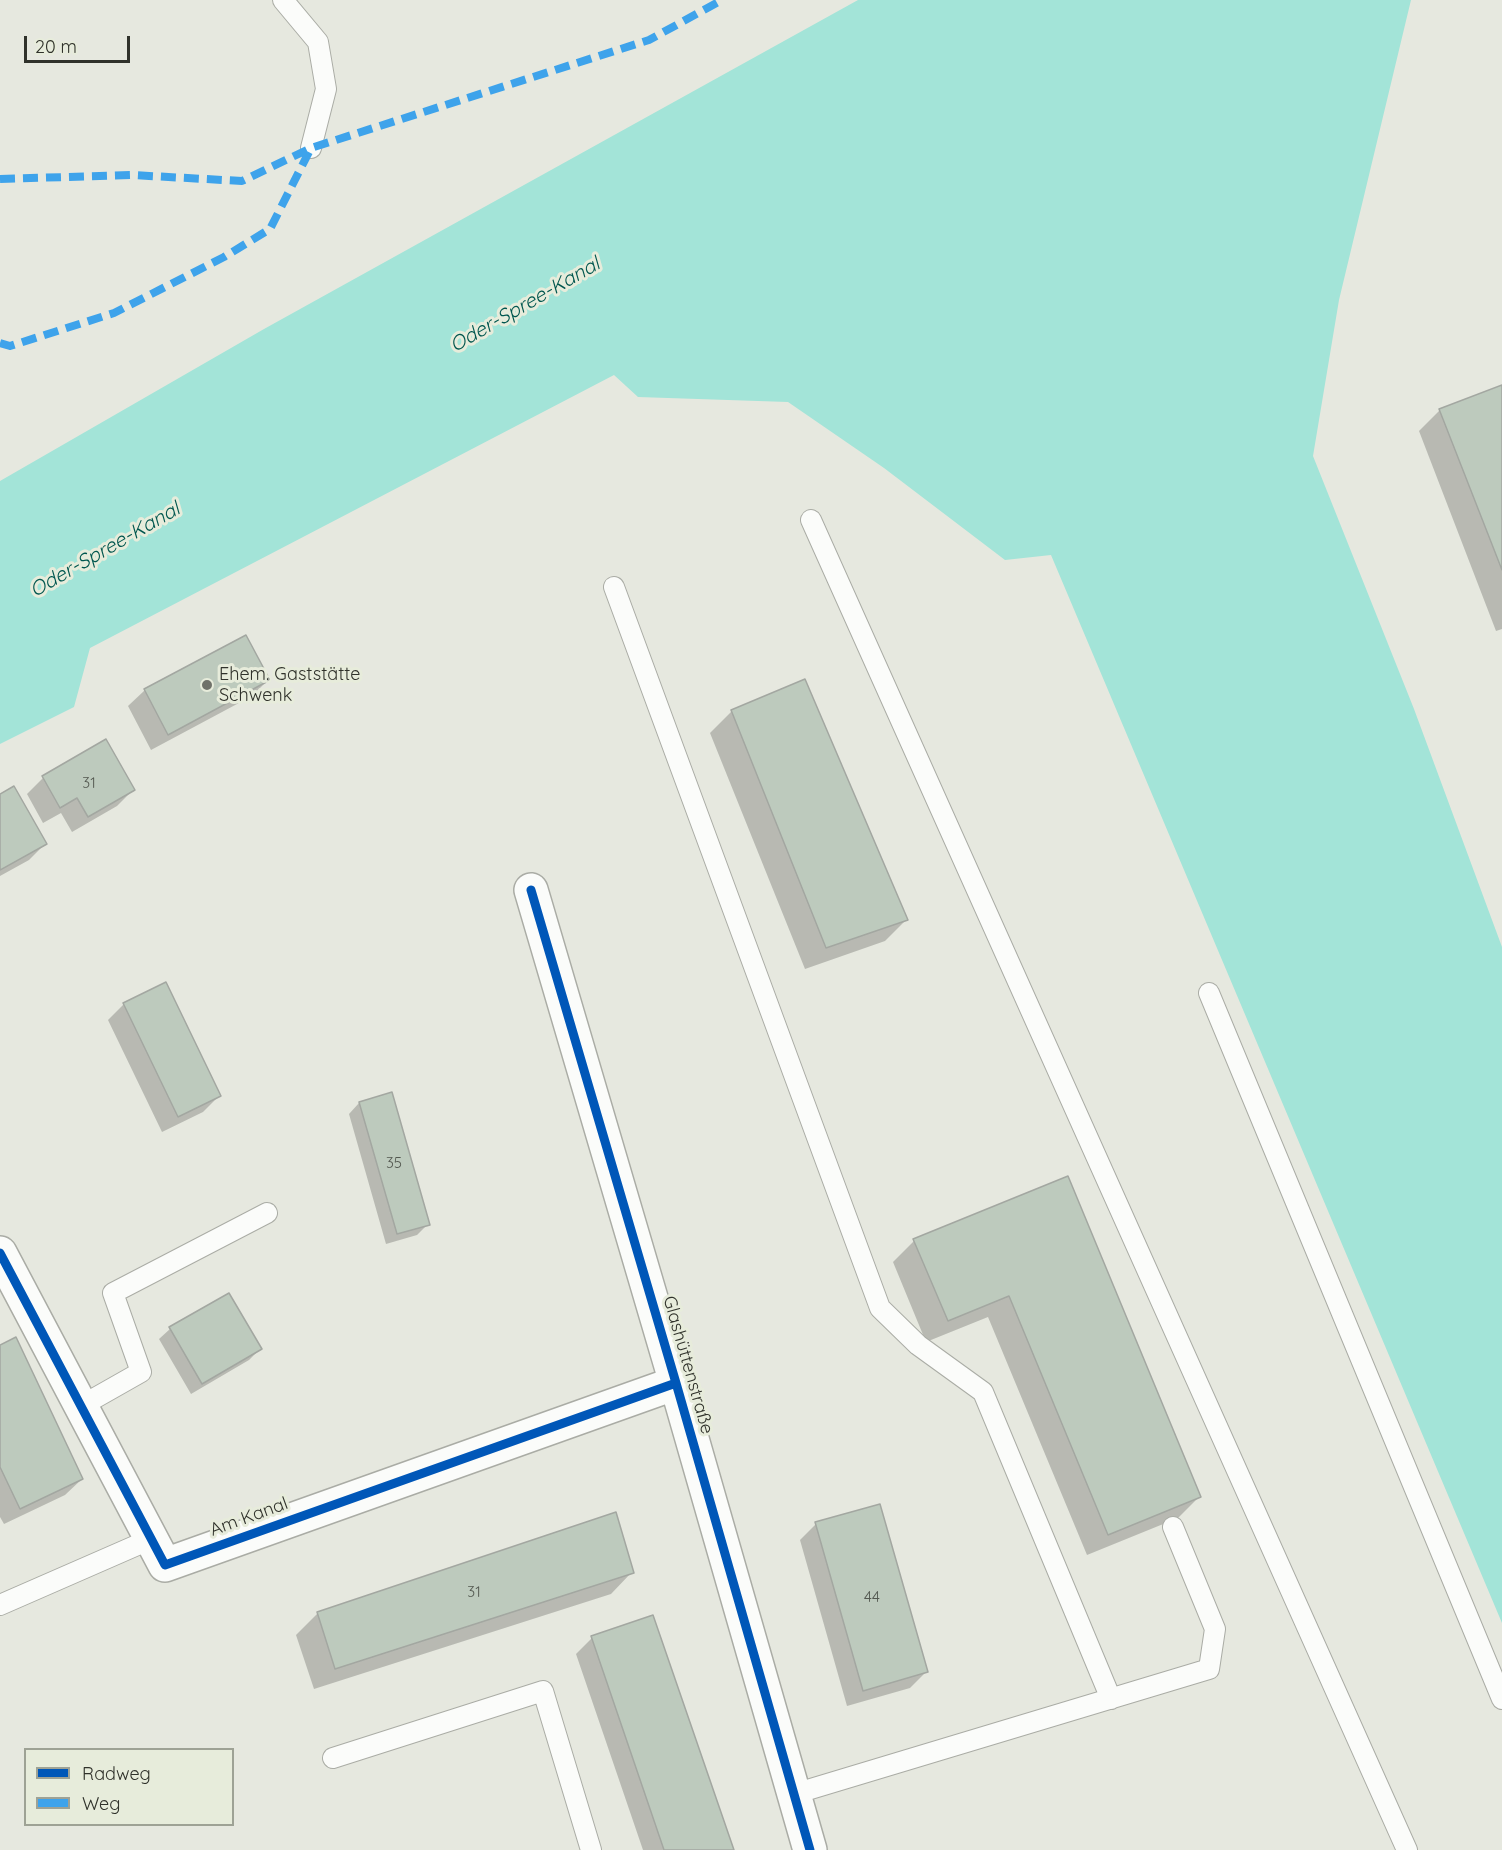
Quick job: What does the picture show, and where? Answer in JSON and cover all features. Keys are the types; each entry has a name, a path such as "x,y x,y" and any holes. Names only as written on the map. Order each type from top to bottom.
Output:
{"street":[{"name":"Glashüttenstraße","path":"531,890 810,1850"},
{"name":"Am Kanal","path":"0,1253 165,1565 676,1383"}],"lane":[{"path":"283,0 318,42 326,89 311,148"},
{"path":"811,520 1407,1850"},
{"path":"614,587 880,1308 918,1345 983,1392 1111,1699"},
{"path":"1209,993 1502,1699"},
{"path":"81,1406 141,1372 112,1293 267,1213"},
{"path":"794,1794 1209,1669 1215,1629 1173,1527"},
{"path":"0,1605 151,1539"},
{"path":"333,1758 543,1690 591,1850"}],"water":[{"name":"Oder-Spree-Kanal","path":"858,0 1411,0 1339,300 1313,456 1414,709 1502,947 1502,1623 1051,555 1005,560 884,468 788,402 638,397 614,375 90,648 74,707 0,744 0,481 264,329"}],"building":[{"path":"1502,385 1502,570 1439,409"},
{"name":"Ehem. Gaststätte Schwenk","path":"246,635 270,680 168,735 144,689"},
{"path":"805,679 908,920 826,948 731,710"},
{"path":"106,739 135,790 88,817 77,798 60,808 42,776"},
{"path":"14,786 47,844 0,870 0,794"},
{"path":"166,982 221,1096 178,1117 123,1003"},
{"path":"392,1092 430,1225 397,1234 359,1102"},
{"path":"1068,1176 1201,1497 1108,1535 1009,1296 948,1321 913,1239"},
{"path":"229,1293 262,1349 202,1384 169,1327"},
{"path":"16,1337 83,1479 20,1509 0,1467 0,1345"},
{"path":"880,1504 928,1672 863,1691 815,1522"},
{"path":"616,1512 634,1573 335,1669 317,1612"},
{"path":"653,1615 734,1850 664,1850 591,1636"}],"marked path":[{"path":"0,179 132,175 242,181 311,148 649,40 722,0"},
{"path":"0,343 10,346 114,313 224,257 270,229 311,148"}],"cycle path":[{"path":"531,890 810,1850"},
{"path":"0,1253 165,1565 676,1383"}],"place":[{"name":"Ehem. Gaststätte Schwenk","path":"207,685"}]}
